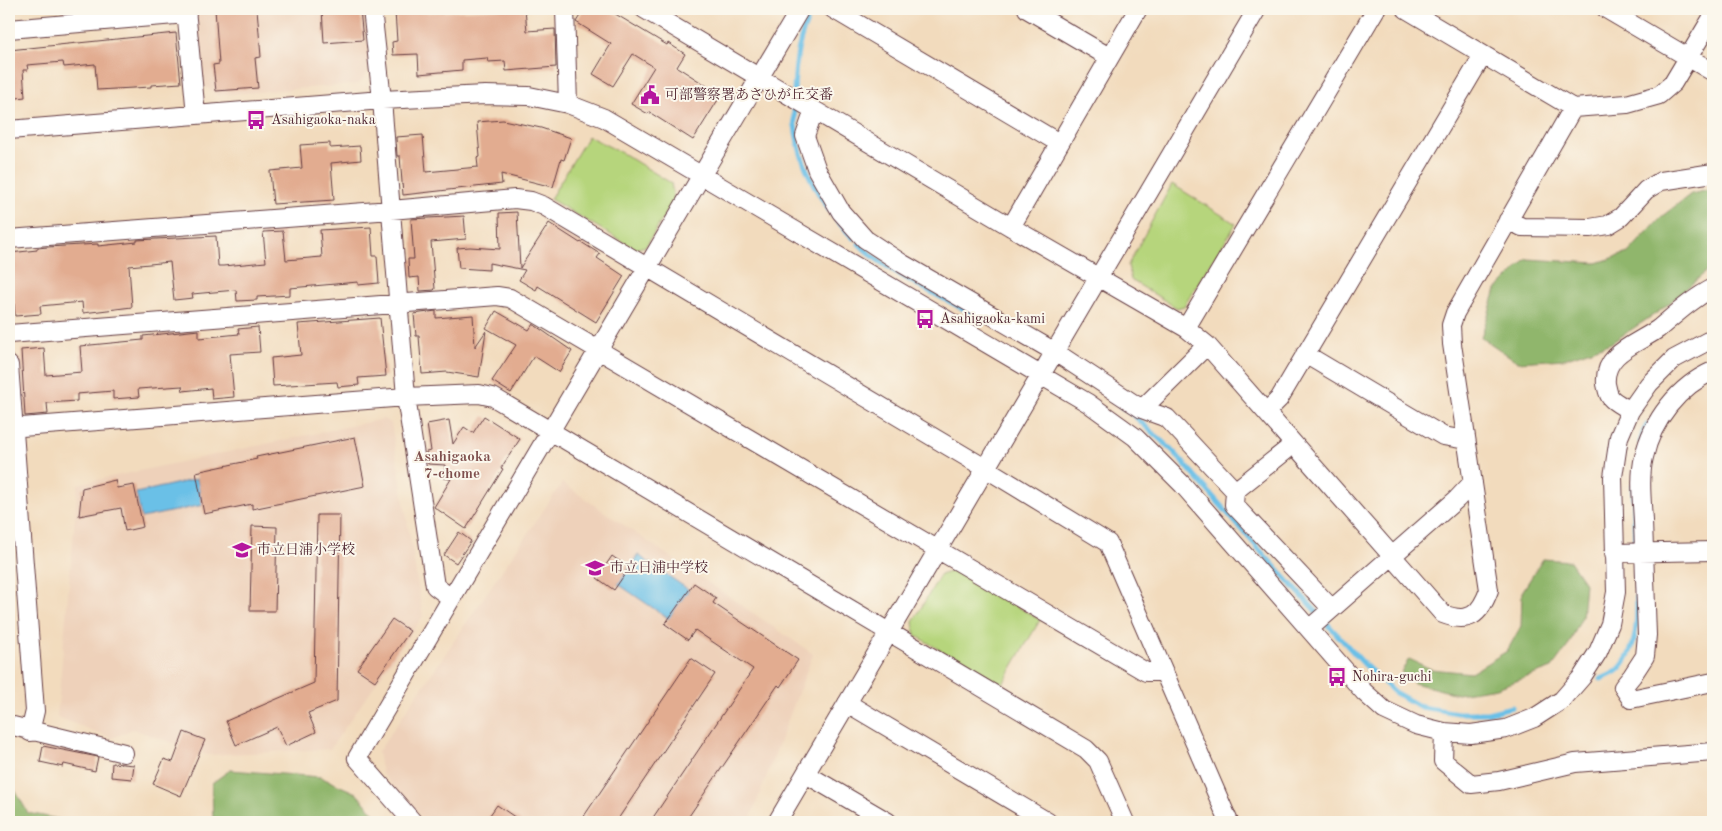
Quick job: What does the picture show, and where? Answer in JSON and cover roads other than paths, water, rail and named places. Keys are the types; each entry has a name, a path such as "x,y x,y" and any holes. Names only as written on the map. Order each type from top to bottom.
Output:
{"street":[{"path":"372,9 382,100 406,397 435,586 451,598"},
{"path":"565,9 568,104"},
{"path":"644,9 1011,227 1186,328 1207,345 1443,614 1464,619 1476,614 1484,604 1489,590 1452,344 1451,324 1455,313 1573,108"},
{"path":"413,822 357,758 800,9"},
{"path":"833,9 1059,143"},
{"path":"1027,9 1109,57"},
{"path":"1011,227 1138,9"},
{"path":"777,822 1256,9"},
{"path":"1186,328 1376,9"},
{"path":"1406,9 1573,108 1627,104 1659,95 1673,84 1713,16"},
{"path":"1606,9 1713,72"},
{"path":"9,29 186,12 196,115"},
{"path":"1266,412 1279,399 1483,55"},
{"path":"9,130 382,100 485,95 529,96 568,104 604,118 1088,403 1136,437 1184,485 1364,692 1384,710 1416,725 1444,732 1471,734 1506,729 1534,718 1562,700 1582,678 1598,652 1610,624 1616,592 1613,477 1619,437 1630,411 1649,384 1674,359 1713,339"},
{"path":"814,110 804,136 817,170 841,212 864,239 903,264 1055,352 1142,408 1166,418 1235,491"},
{"path":"1508,220 1522,228 1590,228 1608,225 1621,217 1646,190 1661,181 1713,173"},
{"path":"9,239 515,199 531,201 544,206 1108,543 1226,821"},
{"path":"1630,411 1611,398 1606,387 1605,373 1610,363 1623,350 1656,330 1696,297 1713,288"},
{"path":"9,334 497,296 510,298 1146,672 1163,672"},
{"path":"1142,408 1207,345"},
{"path":"1305,354 1443,436 1466,440"},
{"path":"9,365 14,490 35,711 30,732"},
{"path":"1713,371 1685,388 1667,409 1652,432 1644,458 1642,492 1647,635 1644,656 1623,687 1631,699 1713,682"},
{"path":"11,428 406,397 479,394 493,397 1086,749 1098,761 1125,822"},
{"path":"1294,444 1235,491 1234,505 1332,609"},
{"path":"1308,629 1457,499 1473,482"},
{"path":"1614,553 1713,551"},
{"path":"847,704 1048,822"},
{"path":"9,725 30,732 124,753"},
{"path":"1444,732 1443,761 1471,784 1499,781 1575,763 1713,752"},
{"path":"806,774 888,822"}],"water":[{"path":"197,479 203,505 141,518 136,493"},
{"path":"638,555 689,590 669,619 618,584"}],"waterway":[{"path":"794,93 798,50 804,29 813,9"},
{"path":"794,101 797,139 809,176 828,209 853,238"},
{"path":"859,244 871,255 899,274 975,315"},
{"path":"1705,366 1713,362"},
{"path":"1112,400 1133,415 1174,452 1257,547 1365,665 1394,692 1421,707 1458,713 1487,713 1512,707"},
{"path":"1640,442 1647,425"},
{"path":"1633,485 1635,548"},
{"path":"1601,679 1618,670 1626,660 1631,649 1635,636 1637,609 1636,569"}],"place":[{"name":"可部警察署あさひが丘交番","path":"650,95"},
{"name":"Asahigaoka-naka","path":"256,120"},
{"name":"Asahigaoka-kami","path":"925,319"},
{"name":"市立日浦小学校","path":"242,550"},
{"name":"市立日浦中学校","path":"595,568"},
{"name":"Nohira-guchi","path":"1337,677"}],"district":[{"name":"Asahigaoka 7-chome","path":"452,466"}]}
